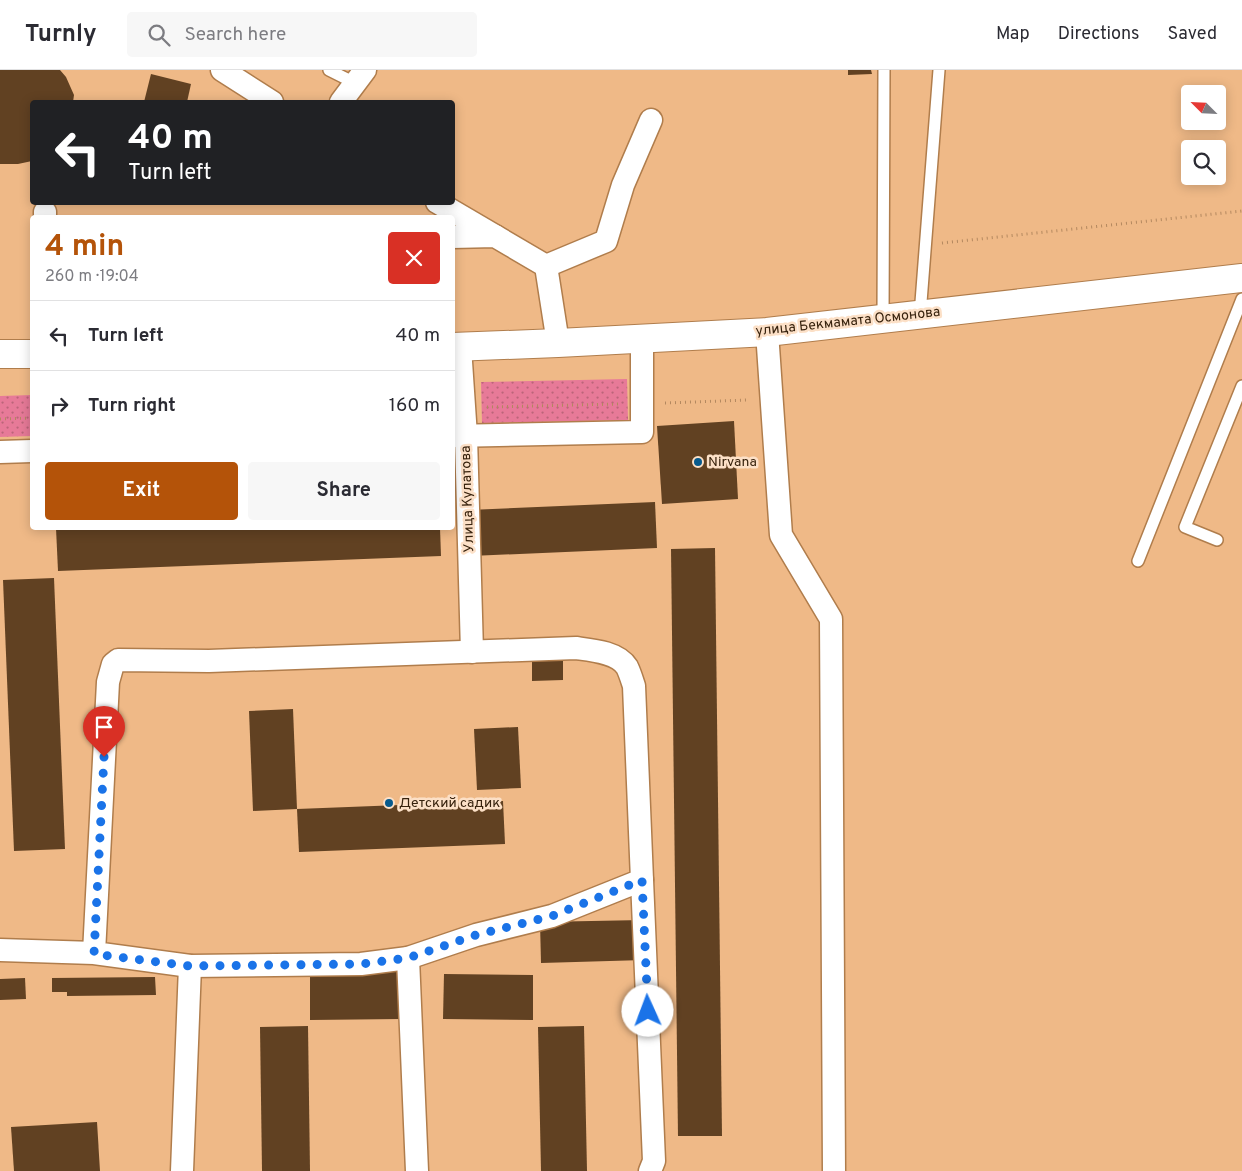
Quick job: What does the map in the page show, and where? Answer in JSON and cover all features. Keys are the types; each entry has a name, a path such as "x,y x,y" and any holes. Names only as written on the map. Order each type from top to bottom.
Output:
{"highway":[{"name":"улица Бекмамата Осмонова","path":"456,347 767,332 1242,278"},
{"path":"0,354 30,354"}],"street":[{"path":"222,70 269,100"},
{"path":"343,100 360,77"},
{"path":"546,266 606,241 623,185 651,120"},
{"path":"442,205 546,266"},
{"path":"455,238 495,236"},
{"path":"546,266 558,343"},
{"path":"767,332 781,535 831,619 834,1171"},
{"path":"459,436 642,432 642,339"},
{"name":"Улица Кулатова","path":"456,347 464,407 459,436 472,652"},
{"path":"0,452 30,451"},
{"path":"94,954 108,682 113,664 118,660 209,661 576,648 597,650 612,655 626,665 634,686 654,1161 650,1171"},
{"path":"0,950 94,954 190,966 361,964 408,958 476,935 552,916 642,880"},
{"path":"408,958 417,1171"},
{"path":"182,1171 190,966"}],"lane":[{"path":"329,70 360,77"},
{"path":"883,319 884,70"},
{"path":"920,315 940,70"},
{"path":"1138,561 1242,299"},
{"path":"1217,540 1186,527 1242,386"}],"path":[{"path":"925,245 1242,212"},
{"path":"464,407 642,404 772,399"},
{"path":"0,419 30,418"}],"shaded area":[{"path":"627,379 628,420 482,423 481,382"},
{"path":"30,395 30,436 0,437 0,396"}],"building":[{"path":"0,70 60,70 66,77 74,95 73,100 30,100 30,161 18,164 0,164"},
{"path":"848,70 871,70 872,74 848,75"},
{"path":"151,74 191,84 187,100 144,100"},
{"name":"Nirvana","path":"734,421 738,499 662,504 657,426"},
{"path":"655,502 657,548 471,556 469,510"},
{"path":"56,530 440,530 441,556 58,571"},
{"path":"715,548 722,1136 678,1136 671,549"},
{"path":"54,578 65,849 14,851 3,580"},
{"path":"563,659 563,680 532,681 532,660"},
{"path":"293,709 297,809 253,811 249,711"},
{"path":"518,727 521,788 477,790 474,729"},
{"path":"503,801 505,844 299,852 297,809"},
{"path":"643,920 644,960 541,963 540,922"},
{"path":"400,971 401,1019 310,1020 310,972"},
{"path":"444,974 533,975 533,1020 443,1019"},
{"path":"155,977 156,995 67,996 67,992 52,992 52,978"},
{"path":"25,978 26,999 0,1000 0,979"},
{"path":"308,1026 310,1171 262,1171 260,1027"},
{"path":"584,1026 587,1171 541,1171 538,1027"},
{"path":"97,1122 100,1171 14,1171 11,1127"}],"place":[{"name":"Nirvana","path":"698,462"},
{"name":"Детский садик","path":"389,803"}],"route":[{"path":"104,757 94,954 190,966 361,964 408,958 476,935 552,916 642,880 648,1011"}]}
